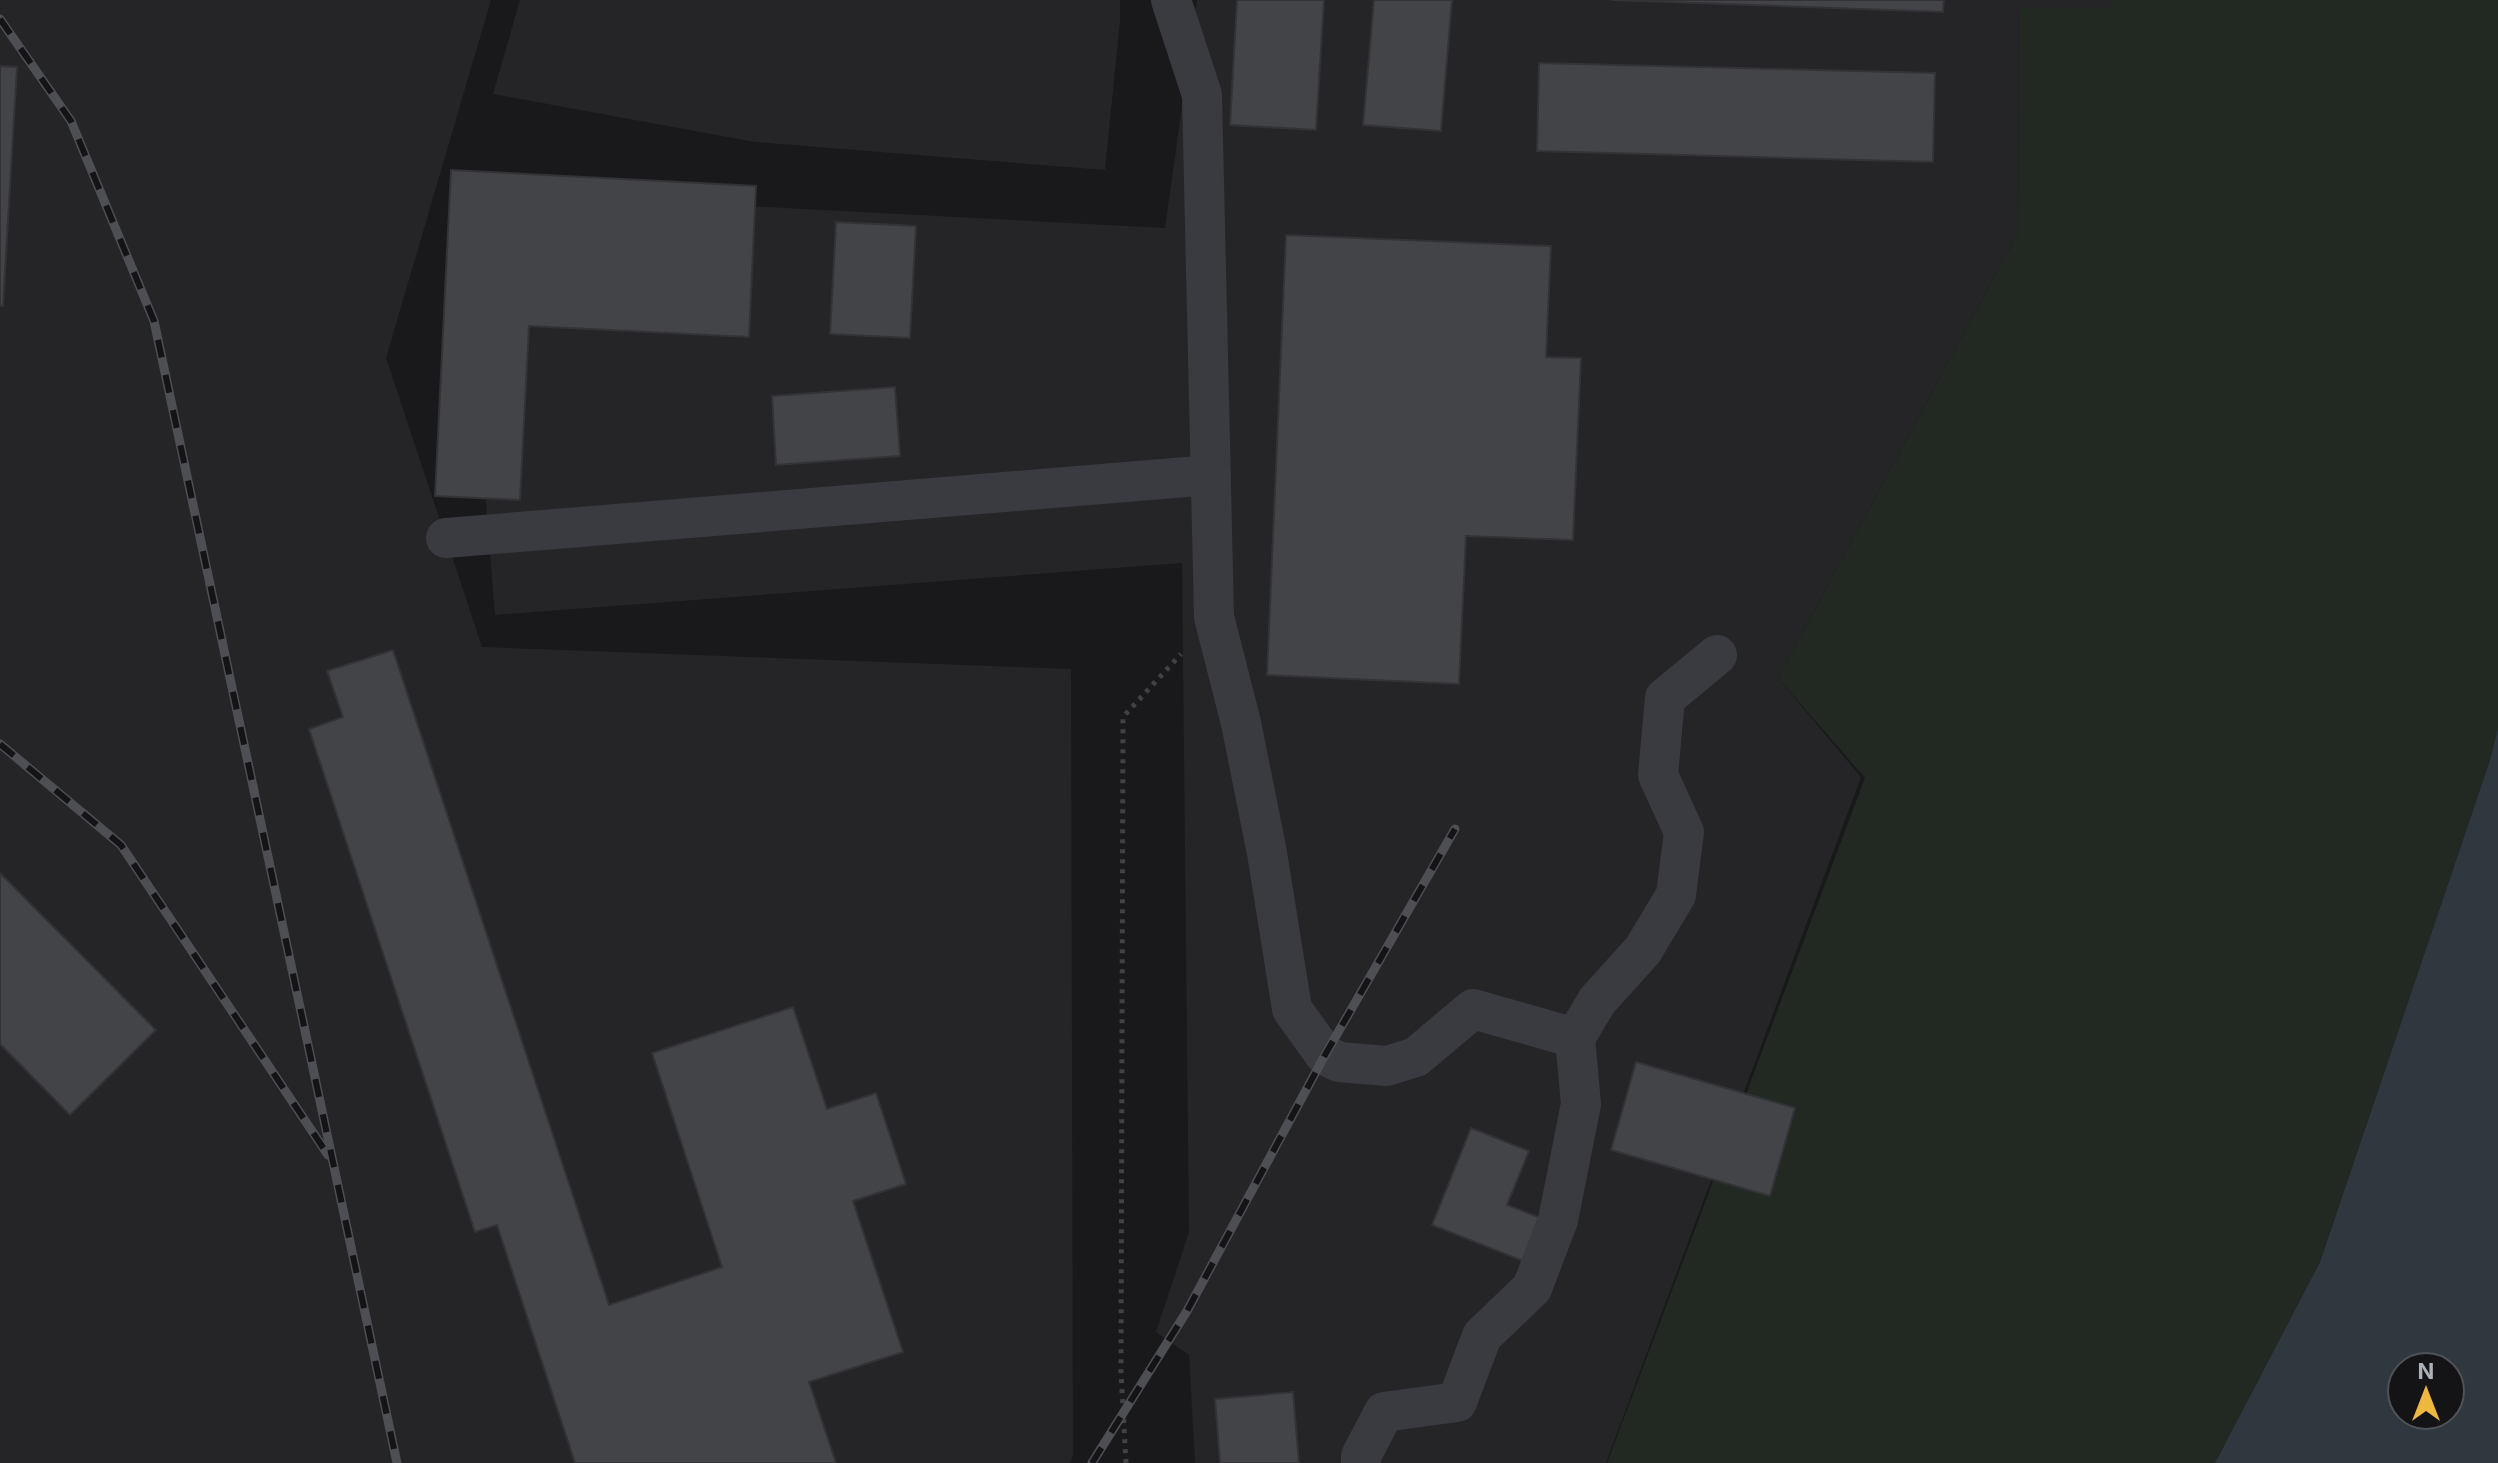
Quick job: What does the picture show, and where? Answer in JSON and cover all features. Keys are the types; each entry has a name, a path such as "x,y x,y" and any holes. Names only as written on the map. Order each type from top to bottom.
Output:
{"street":[{"path":"1171,0 1202,95 1214,617 1244,738 1267,853 1292,1009 1325,1055 1339,1062 1387,1066 1416,1057 1473,1009 1575,1038"},
{"path":"446,538 1211,475"},
{"path":"1361,1463 1361,1456 1384,1412 1457,1402 1482,1336 1532,1288 1558,1220 1581,1104 1575,1038 1597,1001 1643,950 1676,895 1684,832 1658,775 1665,698 1717,655"}],"path":[{"path":"1126,1463 1121,1372 1123,717 1214,617"}],"shaded area":[{"path":"0,0 491,0 386,358 482,647 1071,669 1073,1455 1070,1463 0,1463"},
{"path":"520,0 1120,0 1105,170 755,142 493,94"},
{"path":"1197,0 2111,0 2111,8 2019,8 2018,233 1778,678 1861,777 1606,1463 1195,1463 1189,1355 1156,1332 1189,1232 1182,563 495,615 461,191 1165,228"},
{"path":"2111,0 2498,0 2498,728 2490,760 2320,1262 2215,1463 1607,1463 1865,778 1778,678 2018,233 2019,8 2111,8"},
{"path":"2498,728 2498,1463 2215,1463 2320,1262 2490,760"}],"building":[{"path":"1237,0 1324,0 1316,130 1230,125"},
{"path":"1374,0 1452,0 1441,131 1363,125"},
{"path":"1611,0 1944,0 1943,12"},
{"path":"1539,63 1935,73 1933,162 1537,151"},
{"path":"0,66 17,67 3,306 0,306"},
{"path":"451,170 756,186 749,337 529,326 520,500 435,496"},
{"path":"836,222 916,226 910,338 830,334"},
{"path":"1286,235 1551,246 1546,357 1581,358 1573,540 1466,536 1459,684 1267,675"},
{"path":"895,387 900,456 776,465 772,396"},
{"path":"393,650 609,1305 722,1267 652,1053 793,1007 827,1109 876,1093 906,1184 853,1201 903,1352 809,1382 836,1463 575,1463 497,1225 475,1232 309,729 343,717 327,671"},
{"path":"0,873 156,1030 70,1115 0,1044"},
{"path":"1636,1062 1795,1108 1770,1196 1611,1150"},
{"path":"1471,1128 1529,1151 1507,1205 1541,1218 1523,1261 1432,1225"},
{"path":"1293,1392 1299,1463 1220,1463 1215,1399"}],"railway":[{"path":"0,19 71,121 154,321 397,1463"},
{"path":"0,744 121,845 328,1155"},
{"path":"1092,1463 1187,1311 1325,1055 1455,829"}]}
